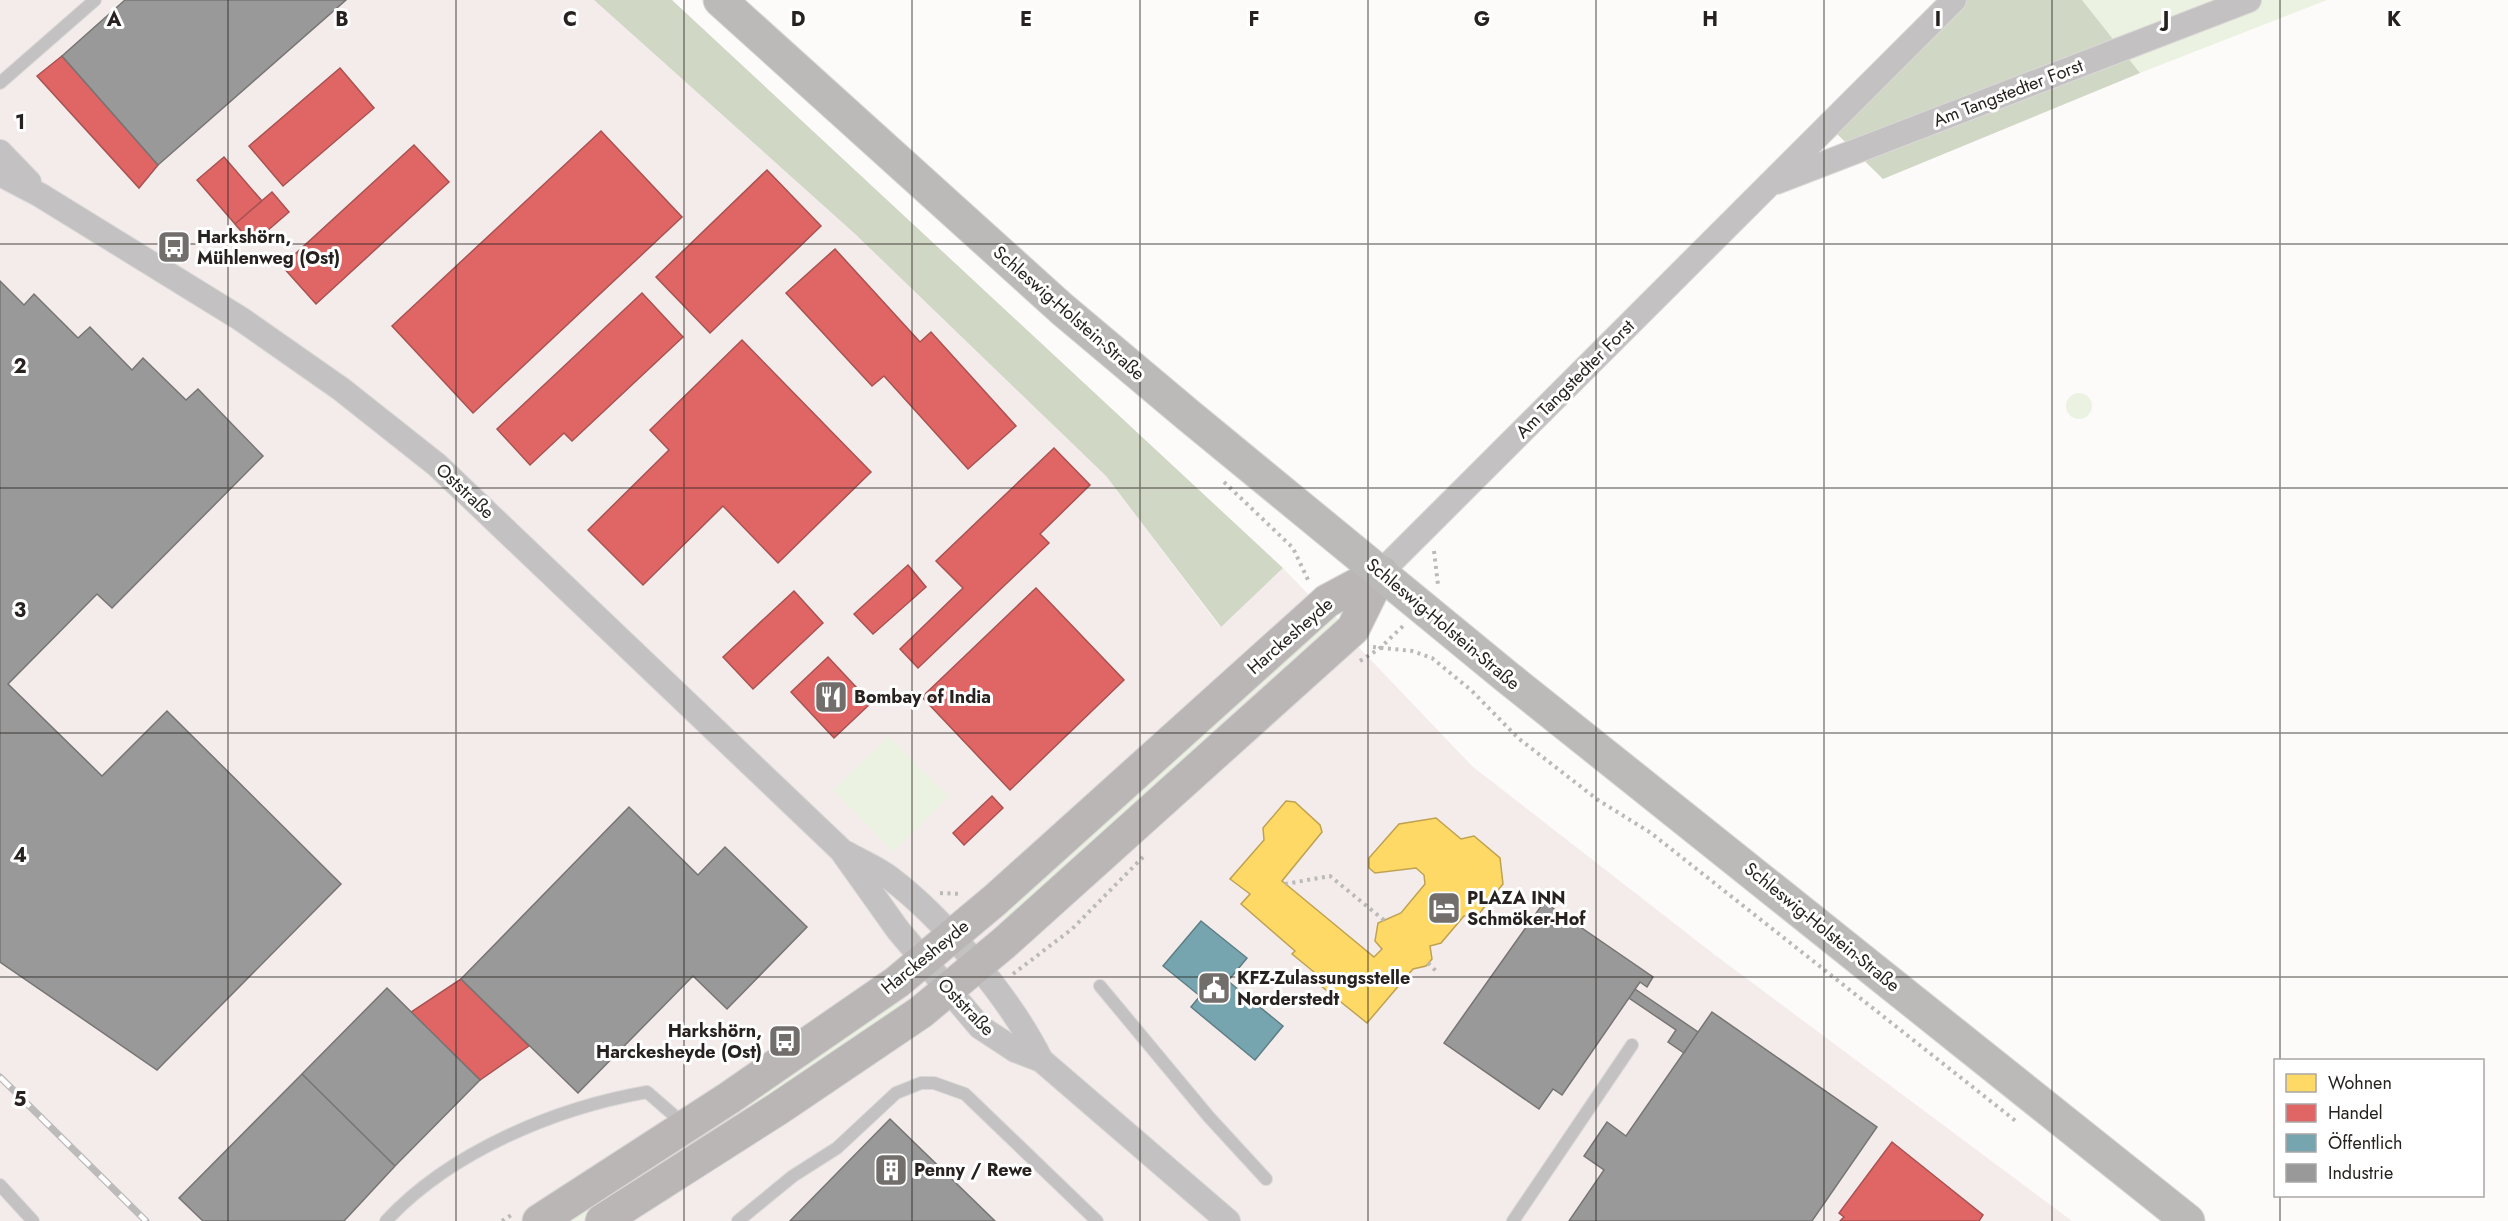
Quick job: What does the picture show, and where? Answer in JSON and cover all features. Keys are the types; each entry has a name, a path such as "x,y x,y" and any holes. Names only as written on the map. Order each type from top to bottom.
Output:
{"main road":[{"name":"Schleswig-Holstein-Straße","path":"720,0 1062,309 1507,677 2188,1221"},
{"name":"Harckesheyde","path":"539,1221 793,1055 923,961 1327,601 1382,572"},
{"name":"Harckesheyde","path":"602,1221 779,1108 907,1022 976,966 1353,629 1382,572"}],"street":[{"name":"Am Tangstedter Forst","path":"1382,572 1954,0"},
{"name":"Am Tangstedter Forst","path":"1768,185 2248,0"},
{"name":"Oststraße","path":"0,152 40,195"},
{"name":"Oststraße","path":"0,174 40,195 250,325 341,389 402,436 507,530 841,850 870,894 923,961 980,1027 1015,1050 1041,1060"},
{"name":"Oststraße","path":"841,850 889,877 951,937 1009,1004 1041,1060 1228,1221"}],"lane":[{"path":"0,83 95,0"},
{"path":"1100,986 1209,1117 1266,1179"},
{"path":"1513,1221 1632,1045"},
{"path":"738,1221 793,1176 837,1148 888,1099 908,1087 921,1083 947,1086 965,1094 1097,1221"},
{"path":"386,1221 397,1209 468,1155 542,1122 613,1098 647,1092 686,1126"},
{"path":"0,1185 33,1221"}],"path":[{"path":"1433,593 1438,587 1433,557 1441,513"},
{"path":"1400,630 1379,649 1412,651 1432,658 1472,691 1518,738 1598,800 1651,833 2022,1126"},
{"path":"1285,884 1330,876 1384,921"},
{"path":"934,895 946,892 962,893 966,898"},
{"path":"1428,963 1437,972"}],"shaded area":[{"path":"0,0 594,0 854,233 1106,476 1220,627 1283,568 1472,766 1715,955 2072,1221 0,1221"}],"green space":[{"path":"594,0 672,0 1283,568 1221,627 1106,476 854,233"},
{"path":"1941,0 2082,0 2140,73 1883,179 1835,132"},
{"path":"2082,0 2327,0 2140,73"},
{"path":"2079,393 2089,396 2092,406 2089,416 2079,419 2069,416 2066,406 2069,396"},
{"path":"1330,611 1338,619 1226,718 1010,924 1003,916 1106,823"},
{"path":"889,736 949,797 893,852 833,790"},
{"path":"893,996 902,1009 578,1221 558,1221"}],"building: Wohnen":[{"name":"PLAZA INN Schmöker-Hof","path":"1286,801 1295,802 1320,825 1322,832 1282,881 1374,957 1382,949 1375,941 1378,923 1401,913 1425,884 1424,875 1416,868 1375,873 1369,868 1369,858 1399,824 1436,818 1461,839 1474,836 1500,858 1503,884 1478,915 1464,916 1441,943 1430,946 1432,959 1426,966 1413,969 1367,1023 1321,986 1325,981 1292,954 1295,951 1241,904 1250,894 1230,879 1264,840 1263,828"}],"building: Handel":[{"path":"62,56 158,165 139,188 37,76"},
{"path":"340,68 374,108 283,186 249,146"},
{"path":"601,131 682,217 473,413 392,326"},
{"path":"414,145 449,182 316,304 282,266"},
{"path":"224,157 262,201 235,224 197,180"},
{"path":"767,170 821,226 710,333 656,277"},
{"path":"272,192 289,212 252,244 235,224"},
{"path":"835,249 920,342 931,332 1016,426 968,469 884,376 872,386 786,293"},
{"path":"642,293 683,337 572,441 564,433 530,465 497,429"},
{"path":"742,340 871,472 778,563 723,506 643,585 588,530 669,450 650,430"},
{"path":"1054,448 1090,485 1040,534 1049,543 918,668 900,649 963,588 936,561"},
{"path":"908,565 926,587 873,634 854,614"},
{"path":"1036,588 1124,680 1010,790 922,697"},
{"path":"794,591 823,623 753,689 723,657"},
{"name":"Bombay of India","path":"828,657 871,703 834,738 791,692"},
{"path":"992,796 1003,808 964,845 953,833"},
{"path":"461,979 529,1046 480,1080 411,1012"},
{"path":"1892,1142 1983,1215 1979,1221 1840,1221 1844,1217 1839,1213"}],"building: Öffentlich":[{"name":"KFZ-Zulassungsstelle Norderstedt","path":"1201,921 1247,958 1228,981 1283,1026 1255,1060 1191,1007 1200,996 1163,966"}],"building: Industrie":[{"path":"125,0 346,0 158,165 62,56"},
{"path":"0,281 24,305 34,294 78,338 90,327 132,370 143,358 186,400 198,389 263,456 112,608 97,594 8,684 102,776 167,711 341,884 157,1070 0,962"},
{"path":"629,807 698,875 725,847 807,927 727,1009 693,976 578,1093 461,979"},
{"path":"1544,902 1653,977 1647,987 1640,982 1562,1095 1553,1089 1539,1109 1444,1043"},
{"path":"387,988 480,1080 395,1166 302,1074"},
{"path":"1635,989 1698,1032 1684,1053 1668,1042 1676,1030 1629,998"},
{"path":"1712,1012 1877,1127 1812,1221 1569,1221 1604,1170 1584,1156 1607,1122 1626,1136"},
{"path":"302,1074 395,1166 344,1221 203,1221 179,1198"},
{"name":"Penny / Rewe","path":"890,1119 995,1221 790,1221"}],"railway":[{"path":"0,1077 146,1221"}],"place":[{"name":"Harkshörn, Mühlenweg (Ost)","path":"174,247"},
{"name":"Bombay of India","path":"831,697"},
{"name":"PLAZA INN Schmöker-Hof","path":"1444,908"},
{"name":"KFZ-Zulassungsstelle Norderstedt","path":"1214,988"},
{"name":"Harkshörn, Harckesheyde (Ost)","path":"785,1041"},
{"name":"Penny / Rewe","path":"891,1170"}]}
